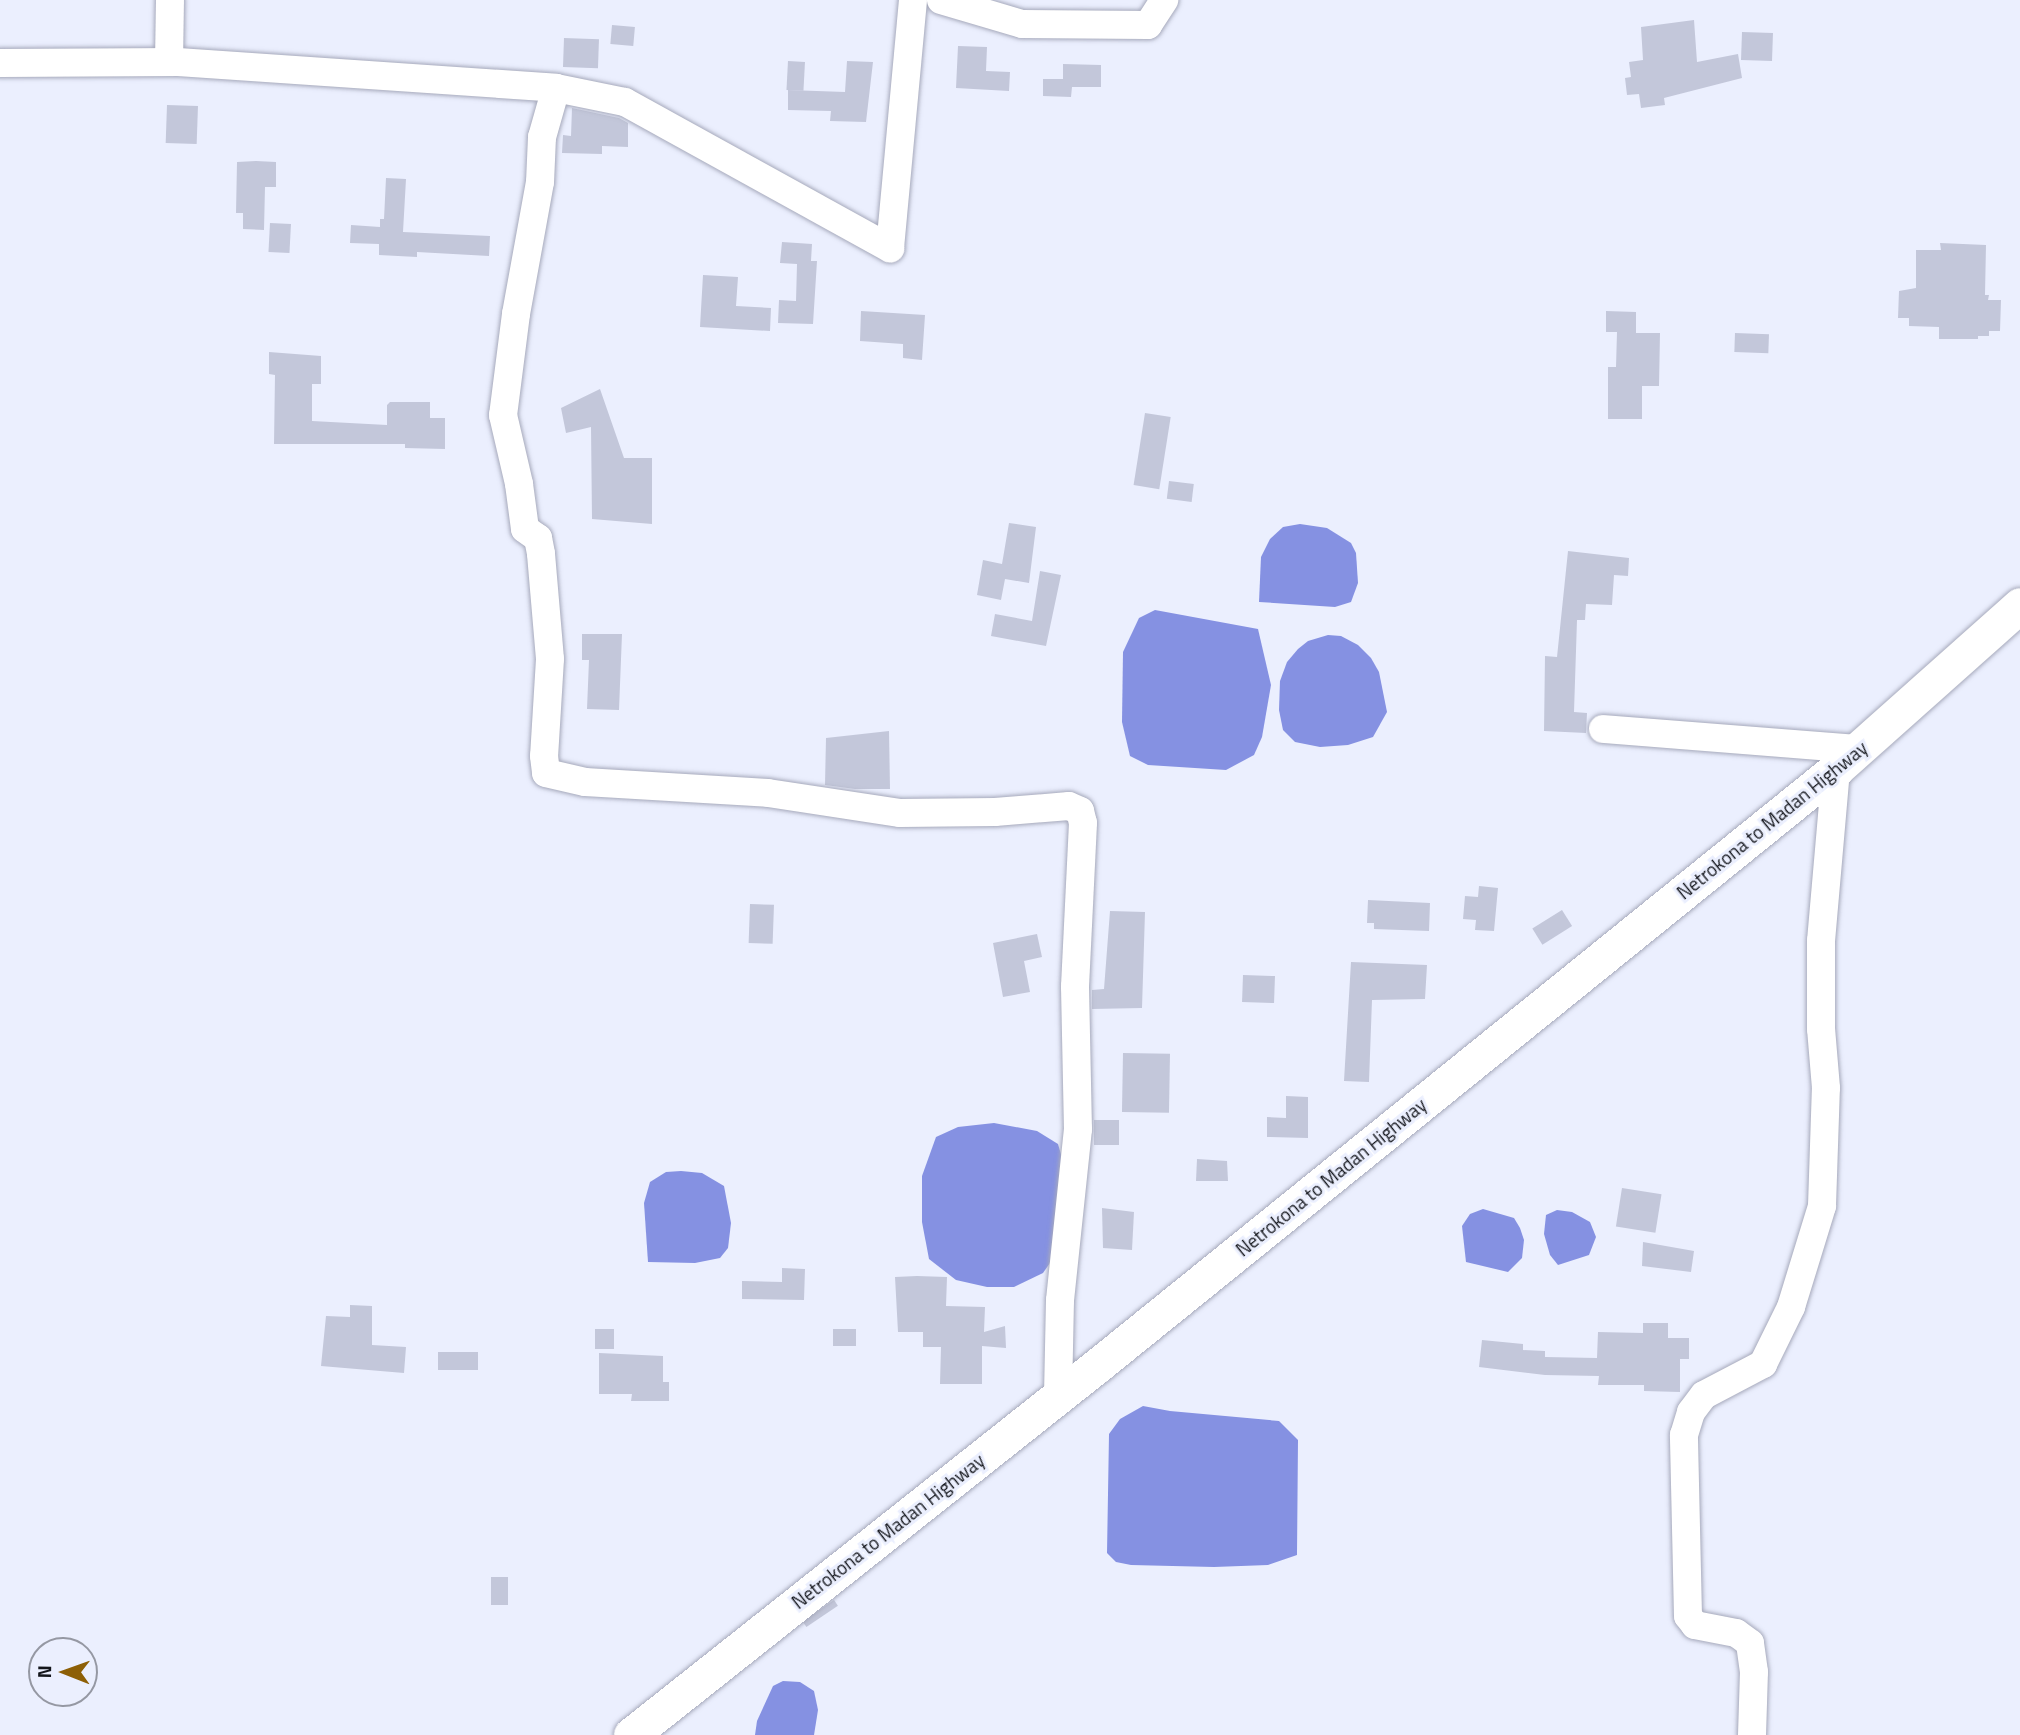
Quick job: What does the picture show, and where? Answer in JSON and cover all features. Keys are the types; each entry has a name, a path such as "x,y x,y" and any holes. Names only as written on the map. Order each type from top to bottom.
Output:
{"main road":[{"name":"Netrokona to Madan Highway","path":"631,1735 1058,1397 1848,759 2020,605"}],"street":[{"path":"169,62 170,0"},
{"path":"0,63 169,62 555,88 625,102 890,248 913,0"},
{"path":"941,0 1022,24 1148,25 1164,0"},
{"path":"555,88 542,137 540,182 516,314 503,415 519,484 525,529 538,538 541,554 550,659 544,756 547,773 585,782 768,793 900,813 995,812 1069,806 1080,811 1083,823 1074,987 1078,1129 1060,1300 1058,1397"},
{"path":"1602,729 1848,759 1821,941 1821,1029 1826,1088 1822,1206 1791,1307 1763,1364 1704,1395 1691,1412 1684,1435 1688,1616 1695,1625 1736,1633 1750,1643 1754,1671 1752,1735"}],"water":[{"path":"1300,524 1327,528 1351,543 1356,553 1358,583 1351,602 1335,607 1259,602 1261,557 1270,539 1283,527"},
{"path":"1155,610 1258,629 1271,685 1262,737 1254,755 1226,770 1148,765 1130,756 1122,722 1123,652 1139,618"},
{"path":"1328,635 1341,636 1358,645 1371,658 1379,672 1387,712 1373,737 1348,745 1320,747 1295,742 1283,730 1279,710 1280,681 1287,662 1298,649 1308,641"},
{"path":"994,1123 1037,1131 1058,1144 1065,1168 1057,1253 1043,1273 1014,1287 987,1287 956,1280 929,1259 922,1222 922,1176 936,1137 958,1127"},
{"path":"666,1172 702,1173 724,1186 731,1223 728,1248 720,1258 695,1263 648,1262 644,1203 650,1182"},
{"path":"1483,1209 1514,1218 1520,1228 1524,1240 1522,1258 1508,1272 1466,1262 1462,1226 1470,1214"},
{"path":"1557,1210 1572,1212 1590,1222 1596,1237 1589,1255 1558,1265 1550,1255 1544,1234 1546,1215"},
{"path":"1143,1406 1279,1421 1298,1440 1297,1555 1268,1565 1214,1567 1131,1565 1116,1562 1107,1553 1109,1434 1120,1419"},
{"path":"783,1681 800,1682 814,1691 818,1710 814,1735 755,1735 757,1721 773,1686"}],"building":[{"path":"1694,20 1697,62 1738,54 1742,78 1664,98 1665,105 1641,108 1639,94 1627,95 1625,78 1631,77 1629,62 1643,60 1641,27"},
{"path":"612,25 635,27 633,46 610,44"},
{"path":"1742,32 1773,33 1772,61 1741,60"},
{"path":"564,38 599,39 598,68 563,67"},
{"path":"958,46 987,47 986,71 1010,72 1009,91 956,88"},
{"path":"788,61 805,62 803,91 786,90"},
{"path":"847,61 873,62 866,122 830,121 831,111 788,110 788,90 845,92"},
{"path":"1063,64 1101,65 1101,87 1072,87 1071,97 1043,96 1043,79 1063,79"},
{"path":"167,105 198,106 197,144 166,143"},
{"path":"572,108 619,118 628,123 628,147 602,146 602,154 562,153 563,135 571,136"},
{"path":"237,162 276,162 276,187 265,187 264,230 243,229 243,213 236,213"},
{"path":"386,178 406,179 403,232 490,236 489,256 417,252 417,257 379,255 379,244 350,243 351,225 380,227 380,219 384,219"},
{"path":"270,223 291,224 289,253 268,252"},
{"path":"782,242 812,244 811,261 817,261 813,324 778,323 779,300 796,301 797,264 780,263"},
{"path":"1940,243 1986,245 1985,295 1989,295 1988,300 2001,300 2000,331 1989,331 1989,336 1978,336 1978,339 1939,339 1939,327 1909,326 1909,318 1898,318 1899,291 1916,288 1916,250 1941,250"},
{"path":"703,275 738,277 736,306 771,308 770,331 700,327"},
{"path":"861,311 925,315 922,360 903,358 903,344 860,341"},
{"path":"1606,311 1636,312 1636,333 1660,333 1659,386 1642,386 1642,419 1608,419 1608,367 1616,367 1617,332 1606,332"},
{"path":"1735,333 1769,334 1768,353 1734,352"},
{"path":"269,352 321,356 321,384 312,384 312,421 387,425 387,405 390,402 430,402 430,418 445,418 445,449 405,448 405,444 274,444 275,375 269,374"},
{"path":"600,389 624,458 652,458 652,524 592,519 591,427 566,433 561,408"},
{"path":"1145,413 1171,417 1159,489 1134,485"},
{"path":"1169,481 1194,484 1192,502 1167,499"},
{"path":"1009,523 1036,527 1029,583 1005,579 1001,600 977,595 983,560 1002,564"},
{"path":"1568,551 1629,558 1628,576 1614,575 1612,605 1586,604 1585,620 1577,620 1574,712 1587,713 1586,733 1544,731 1545,656 1557,657"},
{"path":"1040,571 1061,575 1046,646 991,636 995,614 1032,621"},
{"path":"582,634 622,634 619,710 587,709 589,660 582,660"},
{"path":"889,731 890,789 855,789 825,785 826,738"},
{"path":"1479,886 1498,888 1494,931 1475,930 1476,920 1463,919 1465,896 1478,897"},
{"path":"1368,900 1430,903 1429,931 1374,929 1374,923 1367,923"},
{"path":"750,904 774,905 773,944 749,943"},
{"path":"1562,910 1572,926 1542,945 1532,929"},
{"path":"1110,911 1145,912 1142,1008 1092,1009 1092,990 1104,989"},
{"path":"1037,934 1042,957 1024,961 1030,992 1003,997 993,943"},
{"path":"1351,962 1427,965 1425,999 1372,1000 1369,1082 1344,1081"},
{"path":"1243,975 1275,976 1274,1003 1242,1002"},
{"path":"1123,1053 1170,1054 1169,1113 1122,1112"},
{"path":"1286,1096 1308,1097 1308,1138 1267,1137 1267,1117 1286,1118"},
{"path":"1094,1120 1119,1120 1119,1145 1094,1145"},
{"path":"1197,1159 1227,1161 1228,1181 1196,1181"},
{"path":"1622,1188 1662,1194 1655,1233 1616,1227"},
{"path":"1102,1208 1134,1212 1132,1250 1103,1248"},
{"path":"1643,1242 1694,1251 1691,1272 1642,1266"},
{"path":"782,1268 805,1269 804,1300 742,1299 742,1281 782,1282"},
{"path":"895,1277 947,1277 946,1306 985,1307 984,1332 1005,1326 1006,1348 982,1346 982,1384 940,1384 941,1347 923,1347 923,1332 898,1332"},
{"path":"350,1305 372,1306 372,1345 406,1347 404,1373 321,1366 326,1316 350,1317"},
{"path":"1643,1323 1668,1323 1668,1338 1689,1338 1689,1359 1680,1359 1680,1392 1644,1391 1644,1385 1598,1385 1599,1376 1545,1375 1479,1367 1482,1340 1523,1344 1523,1350 1545,1351 1545,1357 1597,1358 1598,1332 1643,1333"},
{"path":"595,1329 614,1329 614,1349 595,1349"},
{"path":"833,1329 856,1329 856,1346 833,1346"},
{"path":"438,1352 478,1352 478,1370 438,1370"},
{"path":"599,1353 663,1356 663,1382 669,1382 669,1401 631,1401 632,1394 599,1394"},
{"path":"491,1577 508,1577 508,1605 491,1605"},
{"path":"834,1600 838,1606 806,1627 802,1621"}]}
